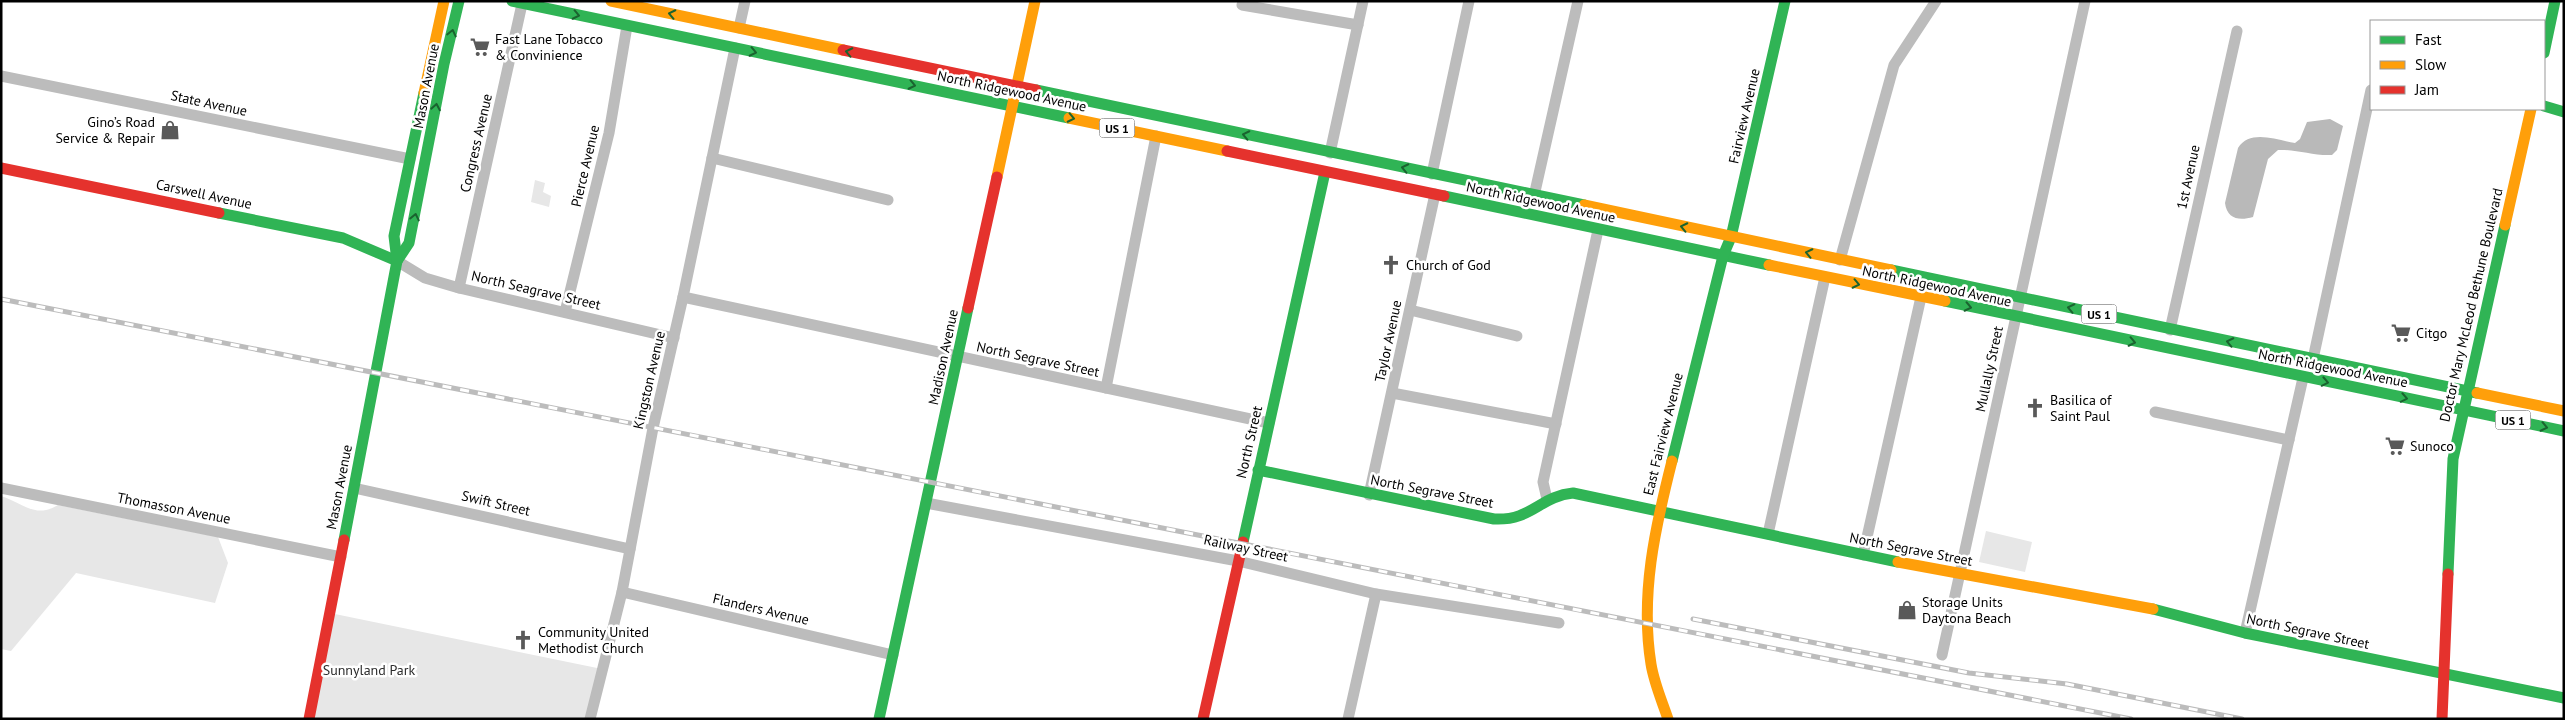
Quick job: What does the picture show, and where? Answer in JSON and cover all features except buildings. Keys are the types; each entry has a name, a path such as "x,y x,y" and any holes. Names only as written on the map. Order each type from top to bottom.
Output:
{"main road":[{"name":"Mason Avenue","path":"309,719 397,261 393,240 444,1"},
{"name":"Mason Avenue","path":"397,261 409,243 444,64 459,1"},
{"name":"North Ridgewood Avenue","path":"610,1 632,4 2170,330 2564,410"},
{"name":"Madison Avenue","path":"879,719 1035,1"},
{"name":"Fairview Avenue","path":"1731,237 1785,1"},
{"path":"2545,48 2555,1"},
{"name":"North Ridgewood Avenue","path":"517,2 2016,318 2564,431"},
{"path":"2545,106 2564,112"},
{"name":"Doctor Mary McLeod Bethune Boulevard","path":"2442,719 2452,459 2531,110"},
{"name":"Carswell Avenue","path":"1,168 343,238 397,261"},
{"name":"North Street","path":"1203,719 1325,172"},
{"path":"1508,210 1525,204 1534,196"},
{"name":"East Fairview Avenue","path":"1668,719 1651,666 1648,642 1648,571 1659,512 1723,256 1731,237"},
{"name":"North Segrave Street","path":"1258,470 1369,495 1484,518 1506,520 1524,516 1546,499 1560,494 1573,493 1960,575 2133,604 2245,633 2564,698"}],"street":[{"path":"739,28 745,1"},
{"path":"1243,1 1242,5 1358,25"},
{"path":"1330,152 1363,1"},
{"path":"1432,174 1469,1"},
{"path":"1534,196 1578,1"},
{"path":"1840,260 1894,65 1936,1"},
{"name":"Mullally Street","path":"1942,655 2085,1"},
{"name":"Congress Avenue","path":"459,288 517,2"},
{"name":"Pierce Avenue","path":"565,312 609,133 628,26"},
{"name":"1st Avenue","path":"2170,330 2237,31"},
{"name":"Kingston Avenue","path":"590,719 622,592 653,428 683,297 735,48"},
{"name":"State Avenue","path":"1,76 410,158"},
{"path":"2313,359 2370,95"},
{"path":"1106,388 1156,136"},
{"path":"712,158 888,200"},
{"name":"Taylor Avenue","path":"1369,495 1435,194"},
{"path":"1546,499 1543,482 1598,230"},
{"name":"North Seagrave Street","path":"397,261 425,278 459,288 674,338"},
{"path":"1768,534 1825,277"},
{"name":"North Segrave Street","path":"683,297 1269,423"},
{"path":"1863,555 1920,297"},
{"path":"1410,310 1517,336"},
{"path":"2245,633 2303,378"},
{"path":"1392,393 1556,424"},
{"path":"2156,412 2289,440"},
{"name":"Thomasson Avenue","path":"1,488 341,557"},
{"name":"Swift Street","path":"354,488 630,549"},
{"name":"Railway Street","path":"926,503 1238,561 1376,594 1558,623"},
{"name":"Flanders Avenue","path":"622,592 893,654"},
{"path":"1348,719 1376,594"}],"green space":[{"path":"535,180 545,183 543,192 551,196 549,207 531,202"},
{"path":"1,496 36,510 50,509 58,505 218,537 228,563 215,603 76,573 11,651 1,649"},
{"path":"1986,531 2032,542 2025,572 1979,562"},
{"name":"Sunnyland Park","path":"330,613 602,669 590,719 309,719"}],"shaded area":[{"path":"2330,119 2343,126 2337,150 2332,155 2278,150 2268,159 2253,217 2239,219 2231,216 2225,203 2238,148 2243,142 2256,137 2264,137 2295,143 2300,139 2307,122"}],"railway":[{"path":"1,299 2131,719"},
{"path":"1693,619 1969,673 2067,684 2242,719"}],"traffic: fast":[{"path":"397,261 409,243 444,64 459,1"},
{"path":"512,1 1069,118"},
{"path":"1672,461 1723,256 1731,237 1785,1"},
{"path":"2545,48 2555,1"},
{"path":"1036,90 1584,205"},
{"path":"344,540 397,261 394,236 424,93"},
{"path":"2545,106 2564,112"},
{"path":"1243,542 1325,172"},
{"path":"1444,196 1769,265"},
{"path":"219,213 343,238 397,261"},
{"path":"2448,574 2453,459 2505,225"},
{"path":"1891,270 2477,393"},
{"path":"1945,301 2564,431"},
{"path":"879,719 968,308"},
{"path":"1258,470 1494,519 1507,519 1518,516 1552,499 1573,493 1898,562"},
{"path":"2153,609 2245,633 2564,698"}],"traffic: slow":[{"path":"424,93 444,1"},
{"path":"611,1 843,50"},
{"path":"997,177 1035,1"},
{"path":"2505,225 2531,110"},
{"path":"1069,118 1227,151"},
{"path":"1584,205 1891,270"},
{"path":"1769,265 1945,301"},
{"path":"2477,393 2564,411"},
{"path":"1668,719 1652,671 1647,613 1648,587 1655,536 1672,461"},
{"path":"1898,562 2153,609"}],"traffic: jam":[{"path":"843,50 1036,90"},
{"path":"1227,151 1444,196"},
{"path":"1,168 219,213"},
{"path":"968,308 997,177"},
{"path":"309,719 344,540"},
{"path":"1203,719 1243,542"},
{"path":"2442,719 2448,574"}],"place":[{"name":"Fast Lane Tobacco & Convinience","path":"480,47"},
{"name":"Gino’s Road Service & Repair","path":"170,130"},
{"name":"Church of God","path":"1391,265"},
{"name":"Citgo","path":"2401,333"},
{"name":"Basilica of Saint Paul","path":"2035,408"},
{"name":"Sunoco","path":"2395,446"},
{"name":"Storage Units Daytona Beach","path":"1907,610"},
{"name":"Community United Methodist Church","path":"523,640"}]}
